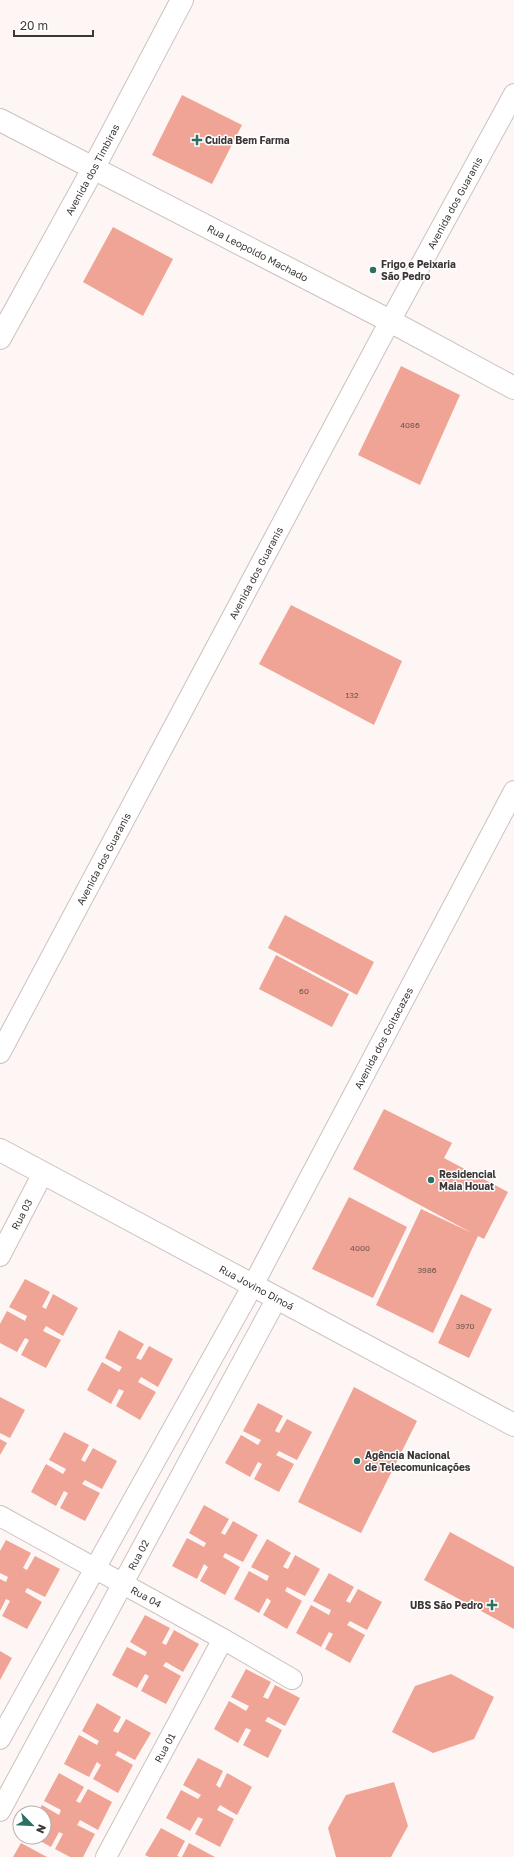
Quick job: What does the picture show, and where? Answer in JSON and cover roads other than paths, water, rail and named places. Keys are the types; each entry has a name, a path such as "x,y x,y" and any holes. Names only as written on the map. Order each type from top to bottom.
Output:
{"main road":[{"name":"Avenida dos Timbiras","path":"0,338 93,169 182,0"},
{"name":"Rua Leopoldo Machado","path":"0,120 390,321 514,388"},
{"name":"Rua Jovino Dinoá","path":"0,1150 514,1425"}],"street":[{"name":"Avenida dos Guaranis","path":"0,1053 390,321 514,94"},
{"name":"Avenida dos Goitacazes","path":"253,1285 514,791"},
{"name":"Rua 03","path":"0,1256 43,1173"},
{"path":"0,1739 253,1285"},
{"name":"Rua 02","path":"0,1811 277,1298"},
{"name":"Rua 04","path":"0,1516 223,1638 292,1679"},
{"name":"Rua 01","path":"106,1857 223,1638"}],"place":[{"name":"Cuida Bem Farma","path":"197,140"},
{"name":"Frigo e Peixaria São Pedro","path":"373,270"},
{"name":"Residencial Maia Houat","path":"431,1180"},
{"name":"Agência Nacional de Telecomunicações","path":"357,1461"},
{"name":"UBS São Pedro","path":"492,1605"}]}
